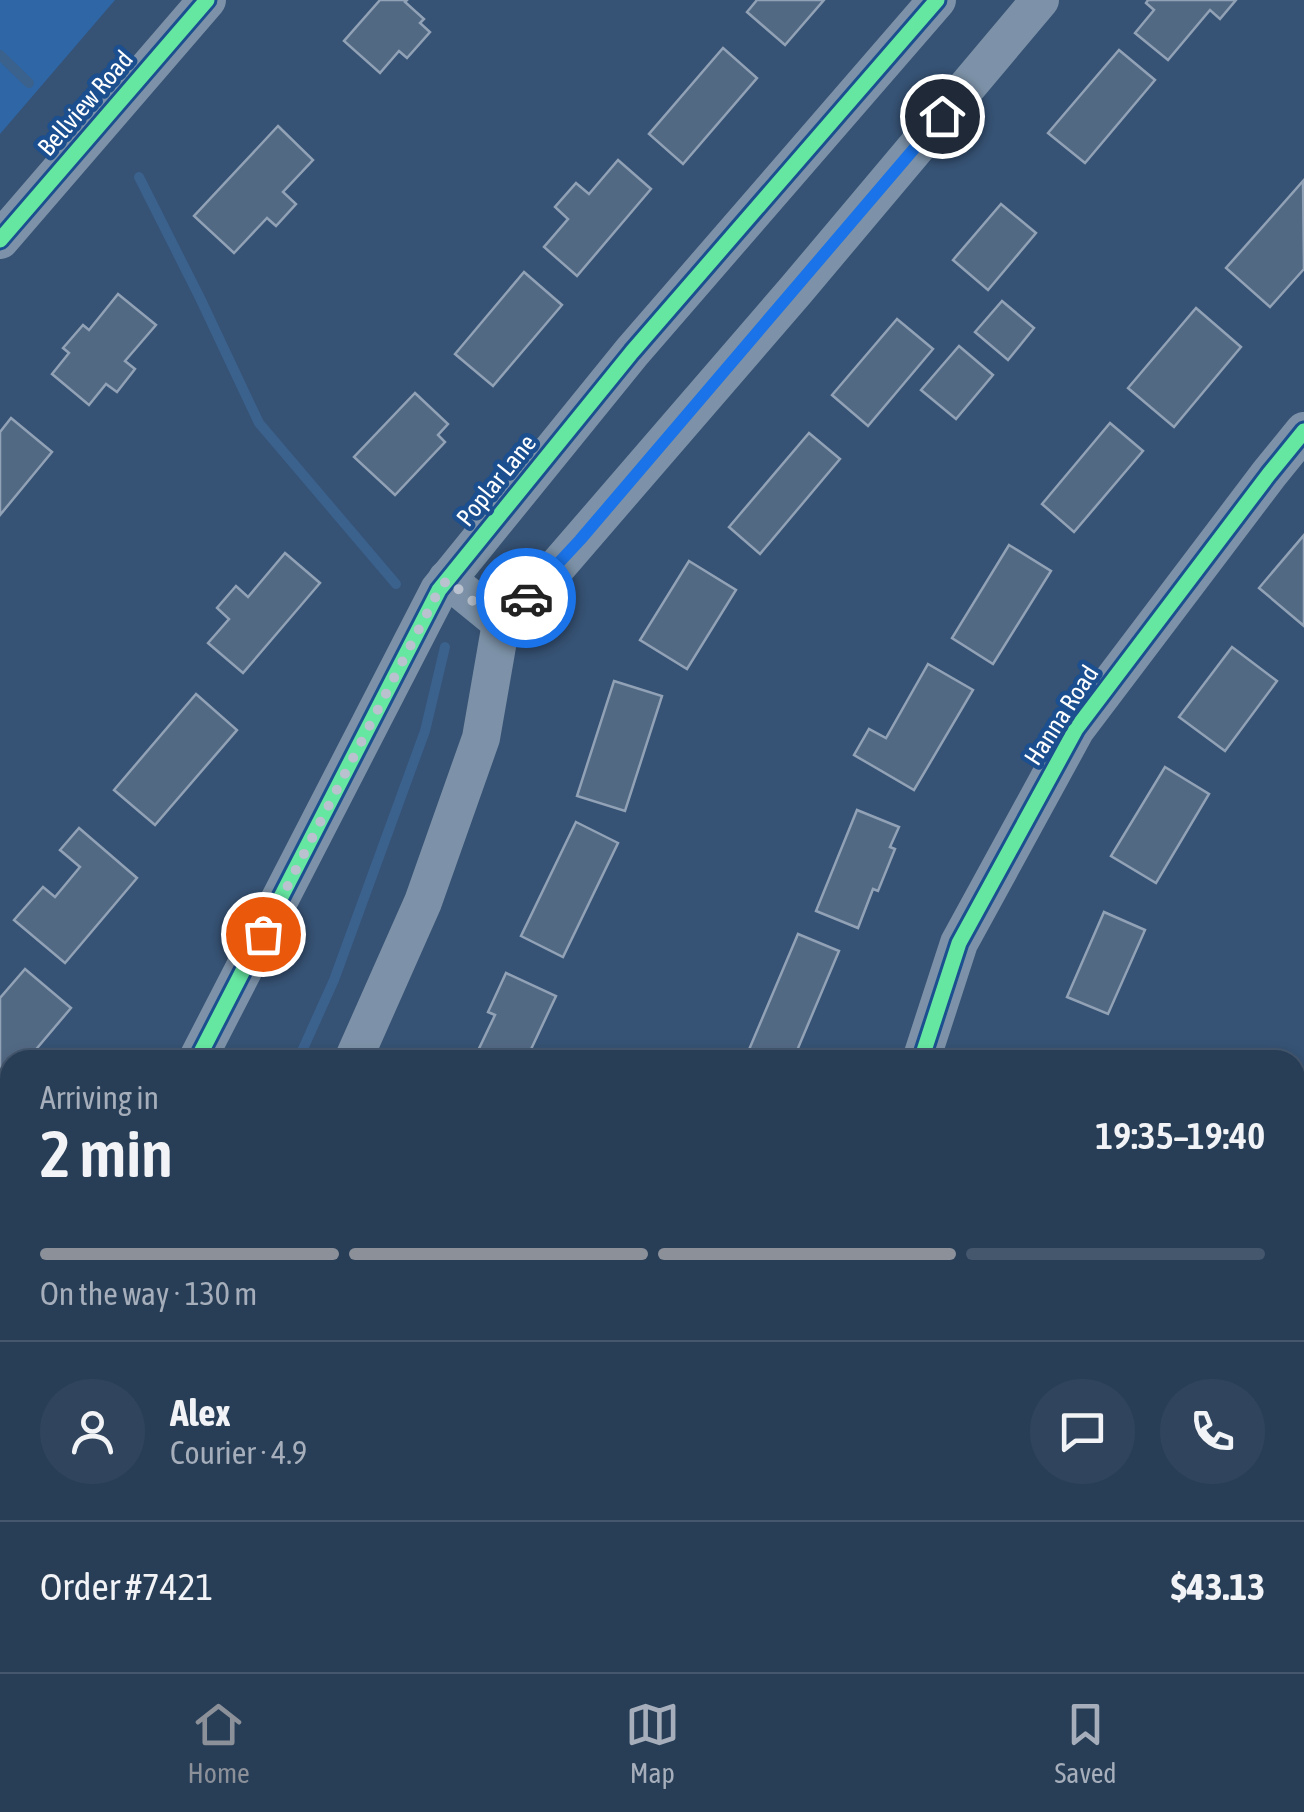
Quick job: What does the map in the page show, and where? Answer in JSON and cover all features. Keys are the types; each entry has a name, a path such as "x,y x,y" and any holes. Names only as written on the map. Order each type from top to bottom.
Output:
{"street":[{"name":"Poplar Lane","path":"202,1050 439,590 632,352 937,0"},
{"path":"358,1050 423,902 481,738 501,624 556,568 1040,0"},
{"name":"Bellview Road","path":"0,240 204,1"},
{"name":"Hanna Road","path":"923,1050 958,942 1076,729 1304,431"},
{"path":"447,580 501,624"}],"shaded area":[{"path":"0,0 115,0 0,134"}],"building":[{"path":"380,0 407,0 430,32 407,58 399,51 380,73 344,41"},
{"path":"757,0 824,0 785,45 747,12"},
{"path":"1236,0 1220,19 1210,10 1168,60 1135,33 1154,10 1146,3"},
{"path":"723,48 757,78 683,164 649,134"},
{"path":"1119,50 1155,80 1085,163 1048,133"},
{"path":"278,126 313,160 283,192 296,204 276,226 267,218 234,253 194,216"},
{"path":"618,160 651,189 577,276 544,247 568,219 555,207 576,183 589,194"},
{"path":"1303,181 1304,269 1270,307 1226,268"},
{"path":"1001,204 1036,233 988,290 953,260"},
{"path":"524,272 562,305 493,386 455,354"},
{"path":"118,294 156,325 125,361 135,369 117,392 106,384 89,405 52,374 69,353 63,348 83,325 89,330"},
{"path":"1002,301 1034,328 1008,360 975,332"},
{"path":"1196,308 1241,347 1174,427 1128,388"},
{"path":"897,319 933,349 868,426 832,395"},
{"path":"959,346 993,375 956,419 921,390"},
{"path":"415,393 448,424 438,435 445,442 395,495 354,457"},
{"path":"11,418 52,452 0,515 0,432"},
{"path":"1110,423 1143,451 1074,532 1042,504"},
{"path":"809,433 840,459 760,554 729,527"},
{"path":"1304,535 1304,626 1259,588"},
{"path":"1009,545 1051,571 993,664 952,638"},
{"path":"285,553 320,583 243,673 208,643 229,619 217,608 236,586 248,597"},
{"path":"689,561 736,590 687,669 640,640"},
{"path":"1232,647 1277,681 1225,751 1179,717"},
{"path":"928,664 973,690 914,790 854,755 869,729 886,738"},
{"path":"614,681 662,696 625,811 577,796"},
{"path":"196,694 237,730 155,825 114,790"},
{"path":"1165,767 1209,794 1156,883 1111,856"},
{"path":"857,810 899,827 890,847 895,849 878,891 873,889 858,928 816,911"},
{"path":"576,822 618,843 563,957 521,936"},
{"path":"79,828 137,878 65,963 14,920 43,887 55,897 80,867 60,850"},
{"path":"1104,912 1145,930 1108,1014 1067,997"},
{"path":"798,934 839,951 797,1050 749,1050"},
{"path":"25,969 71,1008 35,1050 0,1050 0,998"},
{"path":"506,973 556,996 531,1050 478,1050 495,1015 488,1012"}],"waterway":[{"path":"0,55 29,83"},
{"path":"139,177 259,423 396,584"},
{"path":"302,1050 334,980 425,731 445,647"}],"cycle path":[{"path":"0,240 207,0"},
{"path":"202,1050 439,590 632,352 937,0"},
{"path":"924,1050 959,943 1076,729 1304,431"}],"way so far":[{"path":"263,934 439,590 447,580 501,624 526,598"}],"route":[{"path":"526,598 796,290 942,116"}]}
